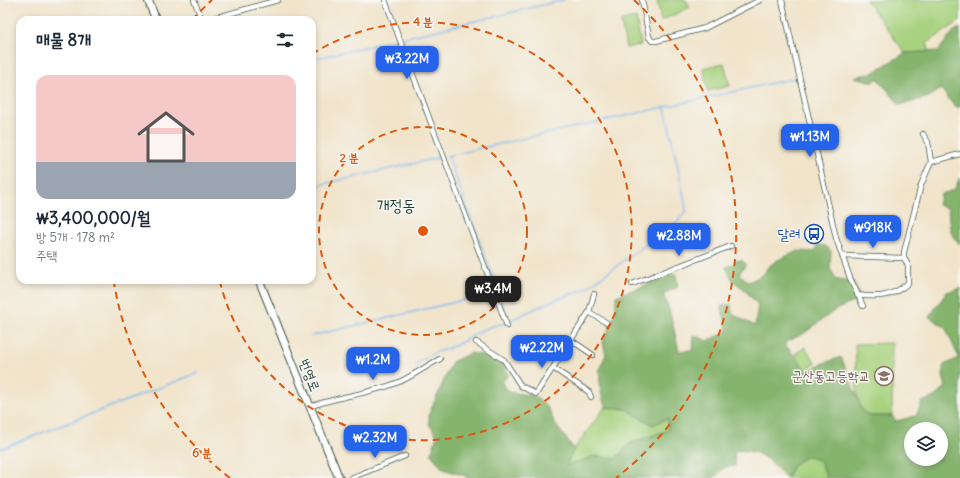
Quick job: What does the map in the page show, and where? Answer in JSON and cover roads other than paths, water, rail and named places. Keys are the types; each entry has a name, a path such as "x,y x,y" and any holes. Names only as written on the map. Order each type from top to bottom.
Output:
{"main road":[{"path":"148,0 154,16"},
{"name":"번영로","path":"261,284 338,478"}],"street":[{"path":"194,0 200,16"},
{"path":"221,16 278,0"},
{"path":"385,0 506,324"},
{"path":"642,0 649,37 652,41 705,28 760,0"},
{"path":"782,0 836,238 857,295 863,306"},
{"path":"857,295 871,297 885,296 895,293 908,283 908,265 904,258 919,194 931,162 928,142 923,134"},
{"path":"931,162 960,154"},
{"path":"632,284 731,246"},
{"path":"842,256 904,258"},
{"path":"476,342 504,360 521,386 536,394 589,312 594,294"},
{"path":"589,312 607,322"},
{"path":"571,340 594,355"},
{"path":"309,407 326,400 348,396 399,382 440,359"},
{"path":"552,368 589,392 591,397"},
{"path":"351,478 405,456"}],"waterway":[{"path":"403,38 564,0"},
{"path":"316,58 396,40"},
{"path":"446,156 795,78"},
{"path":"416,366 426,357 454,346 475,334 502,324 552,301 585,289 678,221 686,211 665,108"},
{"path":"448,156 509,321"},
{"path":"319,185 442,157"},
{"path":"311,336 498,292"},
{"path":"0,449 198,373"}],"place":[{"name":"달려","path":"814,234"},
{"name":"군산동고등학교","path":"884,376"}],"district":[{"name":"개정동","path":"396,205"}]}
